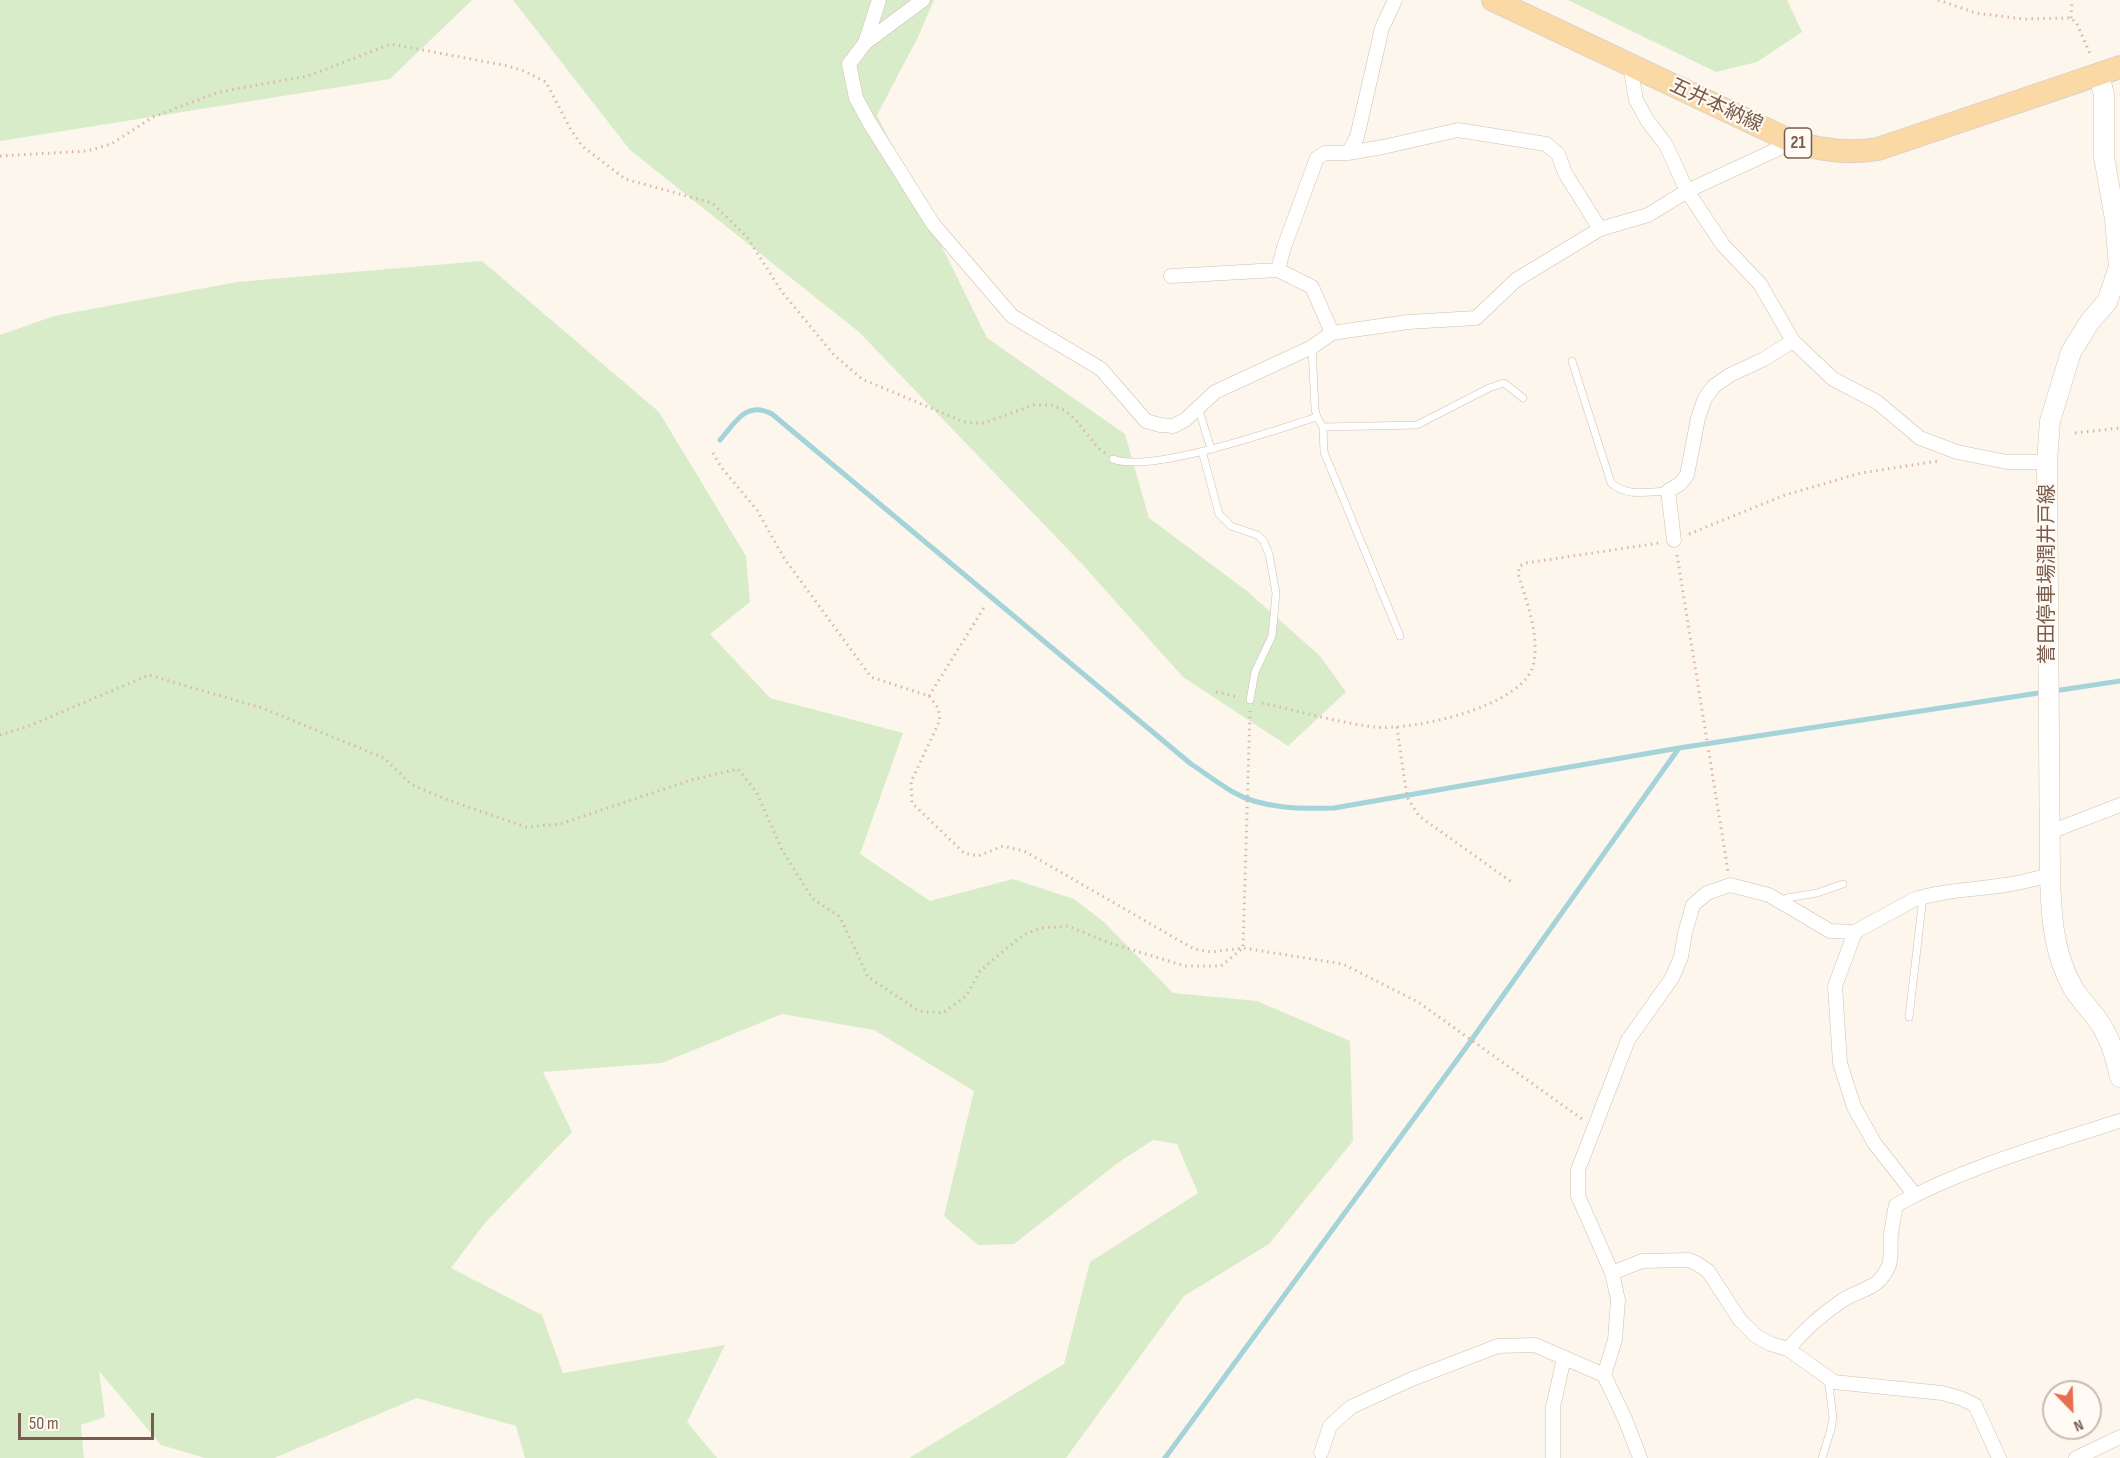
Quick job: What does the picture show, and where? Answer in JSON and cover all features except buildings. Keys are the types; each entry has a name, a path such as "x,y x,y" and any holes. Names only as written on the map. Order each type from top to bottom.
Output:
{"main road":[{"name":"五井本納線","path":"1493,0 1793,142 1824,150 1857,152 1878,149 2110,70"},
{"name":"誉田停車場潤井戸線","path":"2110,70 2104,95 2104,157 2115,219 2119,267 2107,302 2091,320 2071,352 2050,421 2047,462 2050,875 2054,933 2065,970 2074,988 2102,1025 2111,1045 2120,1077"}],"street":[{"path":"865,43 879,0"},
{"path":"923,0 865,43 849,64 856,98 869,122 933,224 1012,316 1101,369 1146,421 1160,425 1173,426 1185,420 1215,392 1312,347 1332,333 1408,322 1476,318 1516,280 1600,230 1648,215 1688,191 1793,142"},
{"path":"1348,153 1357,137 1382,27 1395,0"},
{"path":"1630,65 1636,100 1666,146 1688,191 1723,245 1760,284 1793,340 1833,379 1877,402 1920,438 1957,452 2007,462 2047,462"},
{"path":"1278,270 1284,247 1317,158 1325,153 1348,153 1458,130 1545,144 1558,154 1565,173 1600,230"},
{"path":"1171,276 1278,270 1312,287 1332,333"},
{"path":"1674,540 1668,491 1680,484 1687,475 1698,418 1705,398 1714,387 1730,375 1764,359 1793,340"},
{"path":"2050,832 2120,805"},
{"path":"1604,1375 1615,1340 1618,1300 1612,1273 1578,1196 1578,1170 1628,1040 1672,978 1681,957 1693,905 1707,893 1730,885 1769,895 1830,931 1855,932 1913,900 1923,897 1937,893 2006,885 2050,875"},
{"path":"1855,932 1835,986 1840,1063 1854,1107 1875,1144 1915,1195"},
{"path":"1788,1349 1805,1329 1822,1315 1845,1299 1868,1290 1881,1280 1890,1263 1891,1233 1896,1205 2009,1156 2120,1121"},
{"path":"1612,1273 1642,1261 1689,1260 1696,1263 1708,1271 1740,1320 1756,1336 1788,1349 1834,1382 1942,1393 1975,1405 1999,1458"},
{"path":"1321,1453 1330,1426 1351,1407 1498,1346 1534,1346 1604,1375 1640,1458"},
{"path":"1553,1458 1553,1407 1564,1358"},
{"path":"2076,1458 2120,1437"}],"lane":[{"path":"1312,347 1317,417 1323,428 1324,452 1400,636"},
{"path":"1572,361 1611,483 1619,490 1628,493 1668,491"},
{"path":"1323,428 1417,424 1489,388 1504,383 1523,398"},
{"path":"1198,407 1211,449"},
{"path":"1113,459 1124,464 1153,461 1202,451 1317,417"},
{"path":"1202,451 1219,514 1231,526 1257,535 1263,540 1269,554 1276,593 1272,636 1255,672 1250,700"},
{"path":"1783,903 1787,898 1817,893 1843,884"},
{"path":"1909,1017 1923,897"},
{"path":"1822,1458 1833,1417 1828,1377"}],"path":[{"path":"1938,0 1976,13 2023,19 2071,18 2110,70"},
{"path":"2071,18 2072,0"},
{"path":"0,156 87,151 111,144 153,117 219,92 308,76 391,44 508,66 546,81 582,146 625,179 712,203 747,237 782,292 834,355 862,379 964,422 984,423 1034,405 1051,405 1076,418 1098,448 1113,459"},
{"path":"2075,433 2120,428"},
{"path":"1216,692 1375,727 1397,727 1460,715 1503,697 1522,683 1534,664 1535,633 1518,573 1520,566 1526,563 1674,540 1785,495 1861,473 1946,460 1957,452"},
{"path":"713,453 721,467 757,510 784,558 871,677 929,696 938,708 940,720 911,782 912,803 964,853 978,856 1004,846 1024,851 1194,949 1211,952 1243,948 1343,964 1418,1002 1595,1128"},
{"path":"1674,540 1730,885"},
{"path":"929,696 985,606"},
{"path":"0,735 29,726 149,675 262,708 384,758 412,785 448,801 526,827 560,824 691,780 738,769 757,794 782,850 812,898 840,917 868,977 919,1011 943,1013 966,996 980,971 1001,952 1023,935 1041,928 1068,926 1110,943 1185,966 1221,966 1243,948 1250,700"},
{"path":"1397,727 1407,797 1419,816 1513,883"}],"green space":[{"path":"0,0 472,0 390,79 0,141"},
{"path":"513,0 934,0 918,37 877,115 987,338 1125,434 1149,518 1247,591 1320,656 1346,692 1288,746 1183,677 1082,564 859,332 630,150"},
{"path":"1568,0 1787,0 1802,32 1757,62 1716,72"},
{"path":"482,261 659,412 746,556 750,602 710,634 770,698 903,733 860,854 930,901 1013,879 1074,899 1104,922 1173,993 1257,1001 1350,1041 1353,1141 1269,1244 1184,1296 1066,1458 909,1458 1064,1364 1090,1262 1198,1193 1177,1144 1153,1140 1119,1162 1014,1244 978,1245 944,1216 974,1091 874,1030 782,1014 662,1063 543,1072 572,1132 484,1224 451,1268 542,1315 563,1373 725,1345 687,1422 717,1458 525,1458 516,1426 417,1398 274,1458 205,1458 161,1445 99,1371 105,1417 81,1425 84,1458 0,1458 0,335 54,316 237,282"}],"waterway":[{"path":"720,440 742,415 755,410 763,410 772,414 1191,764 1244,798 1269,805 1334,808 1679,748"},
{"path":"2054,691 2120,681"},
{"path":"1165,1458 1465,1049 1679,748 2045,692"}]}
